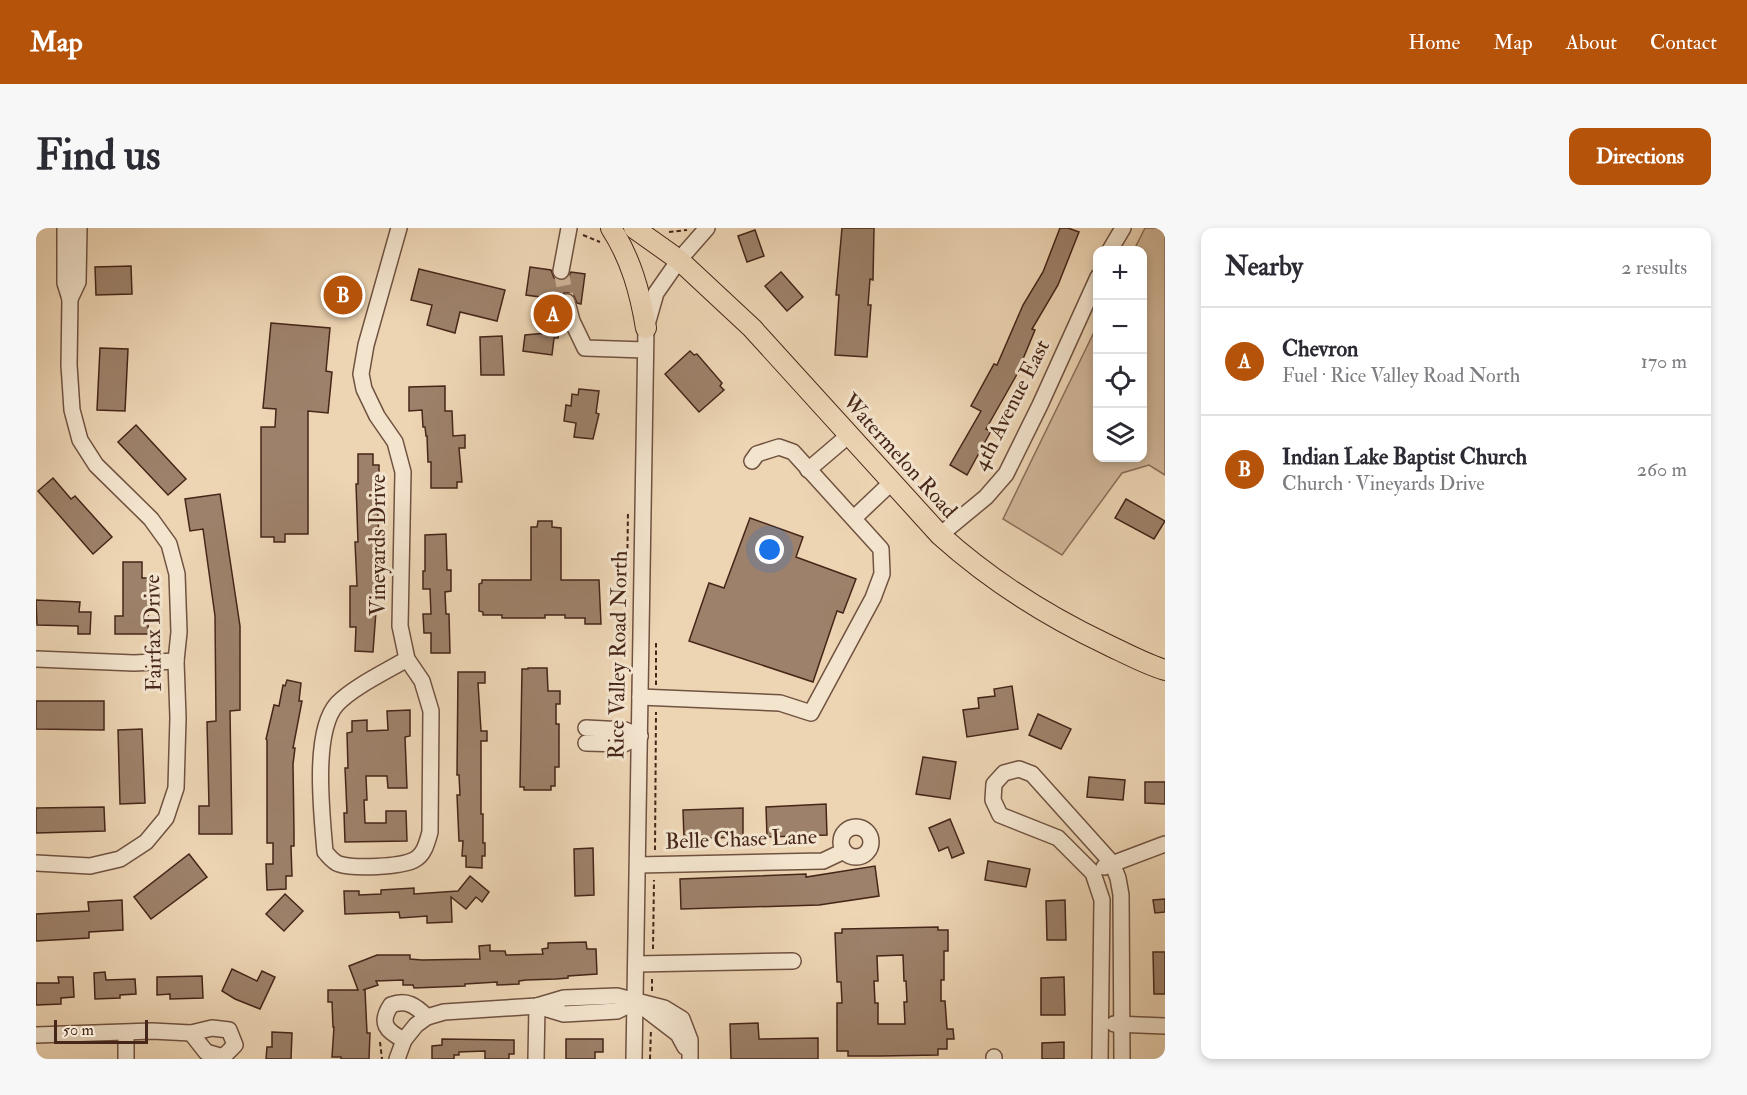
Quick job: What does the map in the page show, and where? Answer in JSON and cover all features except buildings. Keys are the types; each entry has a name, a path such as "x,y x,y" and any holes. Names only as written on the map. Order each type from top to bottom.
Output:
{"main road":[{"path":"611,228 626,255 635,279 646,328"},
{"name":"Watermelon Road","path":"634,228 679,260 752,328 940,536 974,565 1026,601 1105,644 1165,670"}],"street":[{"path":"65,228 65,284 70,299"},
{"name":"Fairfax Drive","path":"36,863 90,866 120,858 146,842 166,818 176,788 178,718 176,661 179,632 177,574 169,544 151,519 96,465 81,440 72,410 69,365 70,299 78,282 79,228"},
{"name":"Vineyards Drive","path":"399,228 366,345 362,374 364,389 377,416 395,442 403,472 400,626 407,659"},
{"path":"561,271 570,228"},
{"name":"Rice Valley Road North","path":"634,1059 640,736 648,698 646,328 656,293 679,260 707,228"},
{"path":"1112,246 1122,228"},
{"name":"4th Avenue East","path":"940,536 986,497 1006,474 1093,288"},
{"path":"567,302 572,321 585,348 645,350"},
{"path":"808,470 849,435"},
{"path":"648,698 780,703 811,713 873,598 882,574 881,549 854,518 793,452 779,447 757,454 752,461"},
{"path":"854,518 892,482"},
{"path":"36,659 134,663 176,661"},
{"path":"407,659 422,681 431,711 430,832 426,849 414,860 382,866 352,867 336,863 324,852 322,745 329,715 338,703 407,659"},
{"path":"586,736 625,730 640,736"},
{"path":"1100,1059 1102,900 1093,873 1058,838 1000,815 993,800 994,784 1004,773 1018,769 1032,774 1112,863 1118,878 1121,896 1122,1059"},
{"path":"1093,873 1112,863 1165,844"},
{"name":"Belle Chase Lane","path":"638,865 823,861 844,850"},
{"path":"636,964 793,961"},
{"path":"397,1059 404,1040 416,1025 427,1017 444,1012 537,1006 564,998 617,996 651,1009 678,1034 690,1058"},
{"path":"404,1040 391,1034 387,1027 385,1019 391,1005 411,1004 427,1017"},
{"path":"536,1059 537,1006"},
{"path":"1101,1023 1165,1026"},
{"path":"36,1035 126,1033 152,1030 191,1033"},
{"path":"126,1033 126,1059"}],"path":[{"path":"661,228 671,233 687,230 697,240"},
{"path":"626,649 628,511"},
{"path":"650,1059 655,864 648,698 656,639"}],"shaded area":[{"path":"1145,228 1165,228 1165,475 1149,465 1122,473 1062,555 1003,519 1093,334 1093,462 1147,462 1147,246 1136,246"}],"tunnel":[{"path":"561,271 567,302"}],"place":[{"name":"Indian Lake Baptist Church","path":"343,295"},
{"name":"Chevron","path":"553,314"}]}
